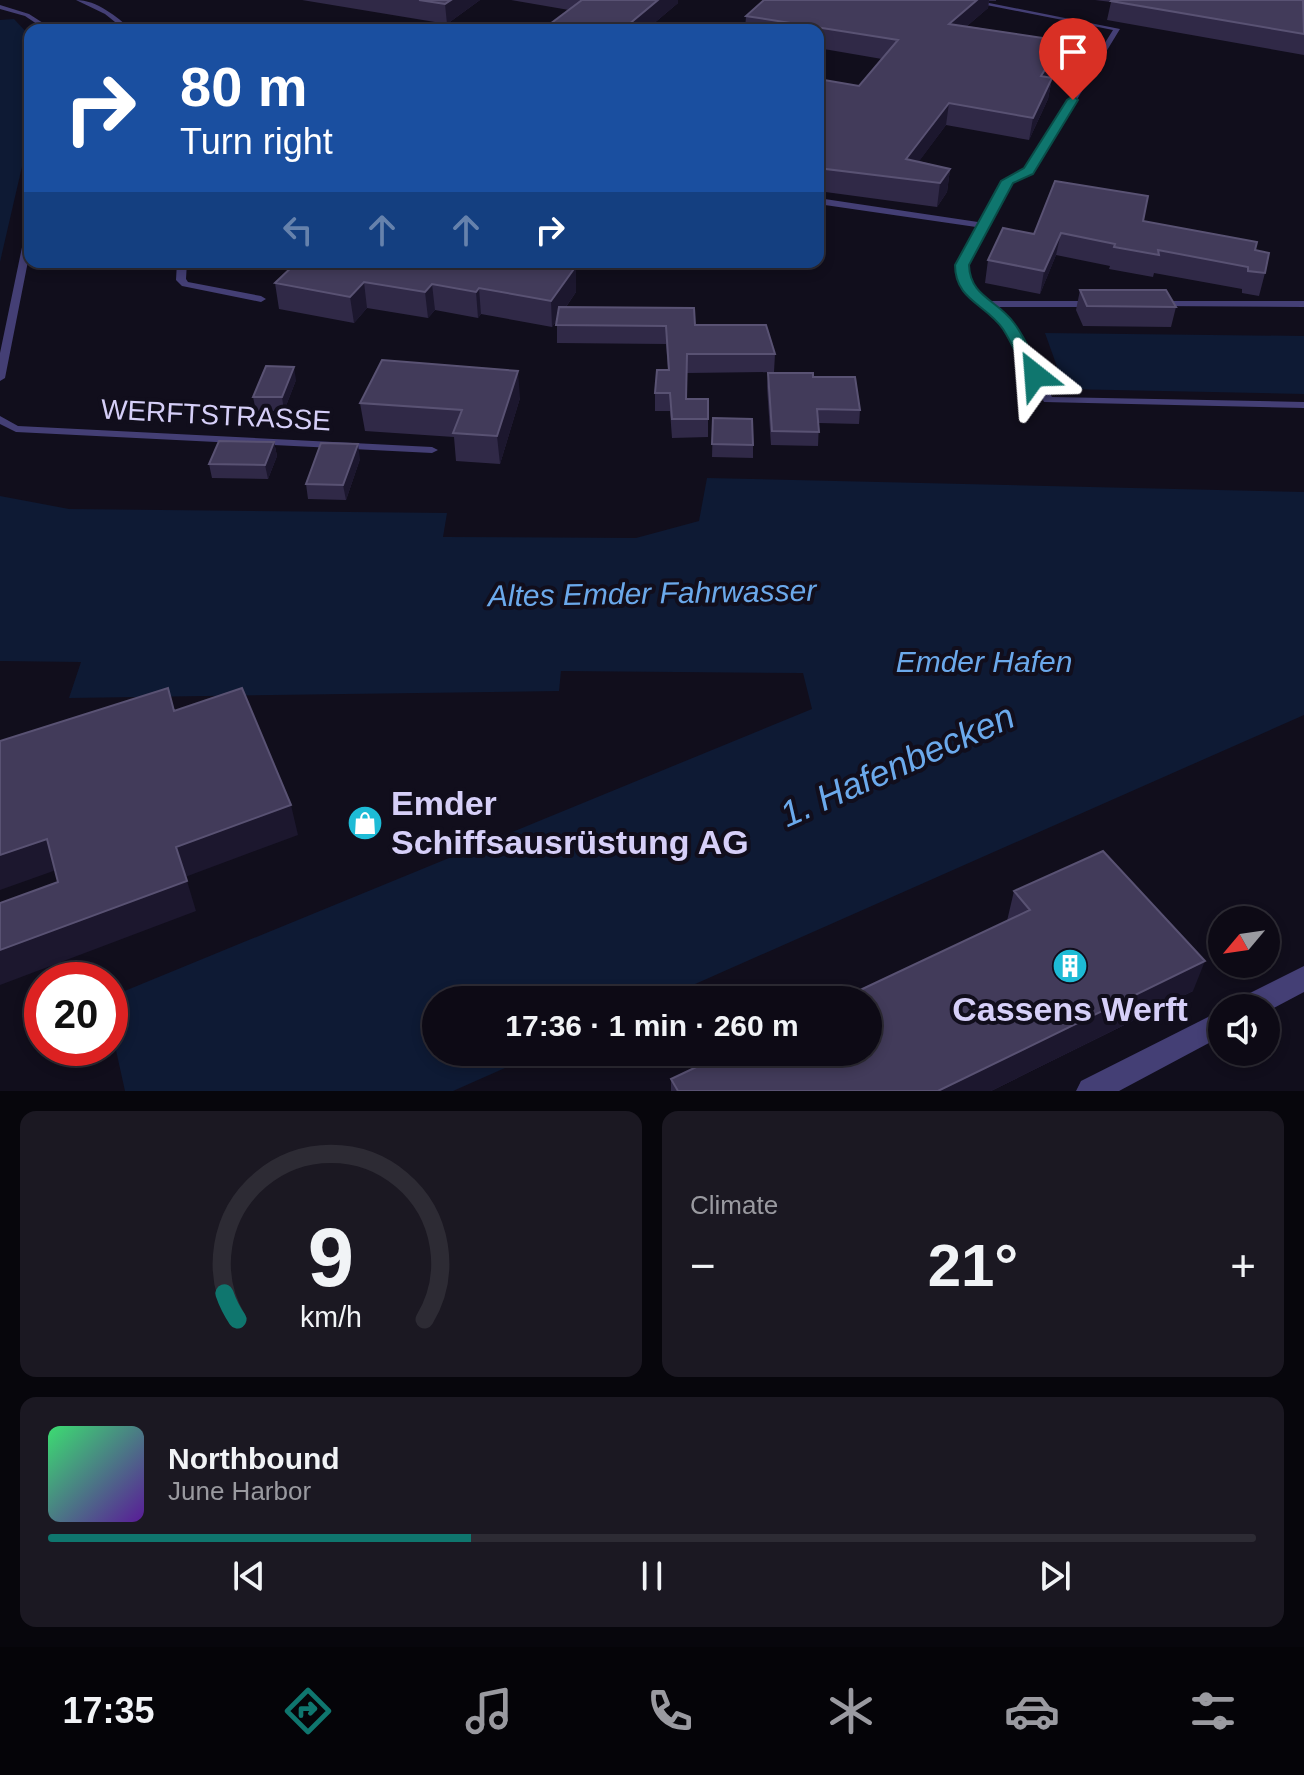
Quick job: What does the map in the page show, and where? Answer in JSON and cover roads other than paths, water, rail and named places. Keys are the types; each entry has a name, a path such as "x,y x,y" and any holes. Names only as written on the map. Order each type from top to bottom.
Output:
{"street":[{"path":"1274,994 1304,978"},
{"path":"1091,1091 1208,1029"}],"lane":[{"path":"79,0 107,13 121,24"},
{"path":"964,0 1117,29 1029,171 1008,181 981,225 962,265 962,279 969,292 1007,324 1048,400 1304,405"},
{"path":"1006,8 1012,0"},
{"path":"0,7 27,15 41,24"},
{"path":"824,202 981,225"},
{"path":"0,378 24,258"},
{"path":"182,268 181,280 185,284 261,299"},
{"path":"985,304 1097,304"},
{"path":"1144,304 1304,304"},
{"name":"WERFTSTRASSE","path":"0,419 16,429 432,450"}],"water":[{"path":"14,19 24,30 24,158 0,262 0,20"},
{"path":"1045,333 1304,336 1304,394 1065,389"},
{"name":"Emder Hafen","path":"707,478 1304,492 1304,715 691,986 422,986 422,1066 509,1066 453,1091 125,1091 119,1066 128,1066 128,990 812,709 803,673 561,671 559,691 69,698 81,662 0,661 0,496 69,509 447,513 443,537 636,538 699,521"}],"place":[{"name":"Emder Schiffsausrüstung AG","path":"365,823"},
{"name":"Cassens Werft","path":"1070,966"}],"water label":[{"name":"Altes Emder Fahrwasser","path":"652,593"},
{"name":"1. Hafenbecken","path":"897,765"}]}
